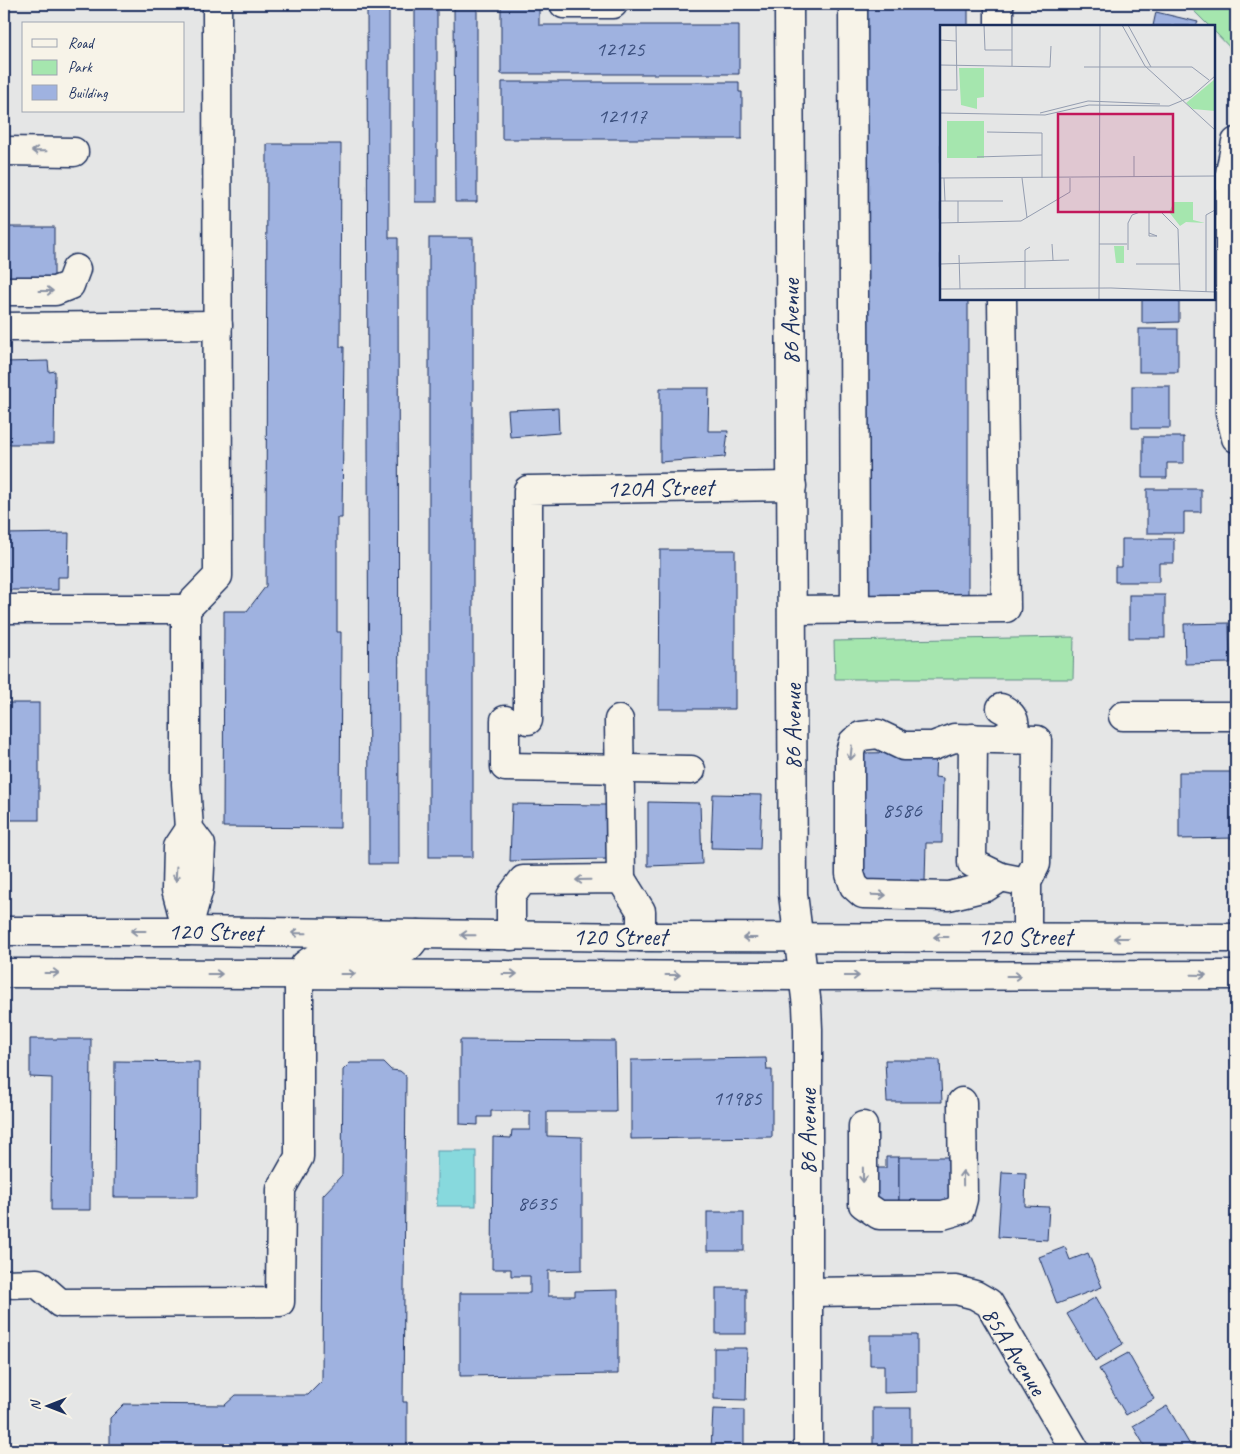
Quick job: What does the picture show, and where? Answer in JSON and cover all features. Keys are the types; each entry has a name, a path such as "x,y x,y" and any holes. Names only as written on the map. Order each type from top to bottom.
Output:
{"main road":[{"path":"187,931 199,888 200,845 189,829 186,784 186,609 218,576 217,4"},
{"path":"564,4 613,4"},
{"name":"86 Avenue","path":"789,4 793,894 808,1029 808,1450"},
{"path":"853,4 854,608"},
{"path":"999,4 999,25"},
{"path":"1236,142 1230,173 1233,304 1230,413 1236,438"},
{"path":"4,151 74,152"},
{"path":"4,291 55,291 70,285 76,269"},
{"path":"793,610 1006,608 1002,300"},
{"path":"4,326 218,325"},
{"name":"120A Street","path":"620,768 505,767 516,720 528,490 792,486"},
{"path":"4,609 186,609"},
{"path":"1001,708 1010,712 1015,724 1014,730 1002,738"},
{"path":"1123,716 1236,716"},
{"path":"620,720 621,879 641,910 642,937"},
{"path":"905,731 933,731 964,738 1002,738 1037,740 1036,864 1014,880 949,896 863,894 854,886 850,874 850,752 853,742 861,736 905,731"},
{"path":"964,738 972,862 1014,880"},
{"path":"620,768 691,770"},
{"path":"511,936 511,896 523,880 621,879"},
{"path":"1014,880 1027,937"},
{"name":"120 Street","path":"4,932 187,931 798,938 1236,938"},
{"path":"4,1284 37,1283 60,1303 280,1302 281,1189 299,1157 299,974 306,963 327,956 388,954 400,951 408,946 418,934"},
{"name":"120 Street","path":"4,972 803,976 1236,975"},
{"path":"863,1126 863,1204 879,1215 943,1215 960,1210 963,1199 962,1102"},
{"name":"85A Avenue","path":"808,1292 956,1290 975,1295 989,1303 1075,1450"}],"green space":[{"path":"1187,4 1236,4 1236,54 1215,32 1215,25 1208,25"},
{"path":"1074,637 1073,679 835,679 834,641"}],"water":[{"path":"437,1151 476,1151 476,1206 437,1206"}],"building":[{"path":"367,4 389,4 389,238 398,238 399,864 369,864"},
{"path":"415,4 437,4 437,202 415,202"},
{"path":"454,4 477,4 477,202 455,202"},
{"path":"501,4 539,4 539,25 739,25 739,74 501,74"},
{"path":"865,4 968,4 968,25 940,25 940,300 968,300 968,595 865,595"},
{"path":"1156,12 1198,22 1196,25 1153,25"},
{"path":"502,82 739,82 739,92 742,92 742,139 502,139"},
{"path":"267,144 341,144 340,347 344,347 342,518 337,518 337,632 341,632 340,828 223,827 224,611 247,611 266,586"},
{"path":"4,227 54,227 54,282 4,282"},
{"path":"429,238 473,238 473,857 429,857"},
{"path":"1142,300 1179,300 1179,322 1142,323"},
{"path":"1139,329 1178,329 1178,372 1139,372"},
{"path":"48,361 49,372 55,371 54,444 4,444 4,362"},
{"path":"1132,386 1170,386 1170,428 1132,428"},
{"path":"660,388 709,388 708,431 728,431 725,457 660,462"},
{"path":"558,408 559,433 510,437 508,410"},
{"path":"1143,437 1184,437 1184,463 1167,463 1167,478 1143,478"},
{"path":"1147,489 1201,489 1201,512 1184,512 1184,533 1147,533"},
{"path":"69,533 68,577 58,577 58,590 4,590 4,534"},
{"path":"1122,539 1174,539 1174,563 1159,563 1159,582 1115,582 1115,567 1122,567"},
{"path":"660,550 735,550 735,709 659,709"},
{"path":"1129,595 1165,595 1165,638 1129,638"},
{"path":"1229,623 1230,663 1185,664 1184,624"},
{"path":"4,703 39,703 39,820 4,820"},
{"path":"936,752 935,777 943,778 942,843 926,843 925,881 862,882 861,753"},
{"path":"1179,772 1236,772 1236,838 1179,839"},
{"path":"713,794 762,795 760,849 711,848"},
{"path":"648,802 700,803 702,864 648,866"},
{"path":"512,804 608,805 609,859 510,861"},
{"path":"30,1039 91,1039 90,1210 51,1210 52,1078 30,1077"},
{"path":"460,1040 615,1041 616,1112 547,1112 547,1136 582,1137 582,1270 548,1271 548,1296 575,1296 575,1291 618,1290 618,1374 460,1376 460,1293 530,1293 530,1276 511,1276 511,1269 492,1269 493,1137 511,1138 512,1130 530,1130 530,1111 491,1111 491,1117 478,1117 478,1125 460,1124"},
{"path":"766,1058 767,1070 772,1070 772,1137 631,1139 631,1060"},
{"path":"885,1060 940,1060 942,1102 887,1102"},
{"path":"115,1061 199,1062 198,1197 114,1197"},
{"path":"350,1063 384,1063 391,1070 400,1071 406,1076 403,1402 407,1402 407,1450 110,1450 110,1418 124,1404 225,1405 236,1395 308,1395 322,1381 323,1195 342,1175 343,1070"},
{"path":"886,1157 899,1157 899,1207 885,1207 885,1201 873,1200 873,1168 886,1168"},
{"path":"899,1157 957,1157 950,1208 899,1207"},
{"path":"1002,1172 1026,1173 1025,1206 1049,1207 1047,1240 998,1237"},
{"path":"707,1212 744,1212 744,1251 707,1251"},
{"path":"1065,1247 1070,1260 1088,1253 1102,1287 1057,1304 1039,1257"},
{"path":"716,1288 746,1288 746,1334 716,1334"},
{"path":"1096,1297 1123,1344 1095,1361 1067,1314"},
{"path":"870,1335 917,1335 917,1392 884,1393 884,1365 870,1365"},
{"path":"714,1348 747,1348 746,1400 714,1399"},
{"path":"1128,1353 1154,1399 1126,1415 1099,1369"},
{"path":"1167,1406 1193,1450 1147,1450 1133,1426"},
{"path":"873,1408 911,1408 911,1450 873,1450"},
{"path":"713,1409 744,1410 744,1450 711,1450"}]}
